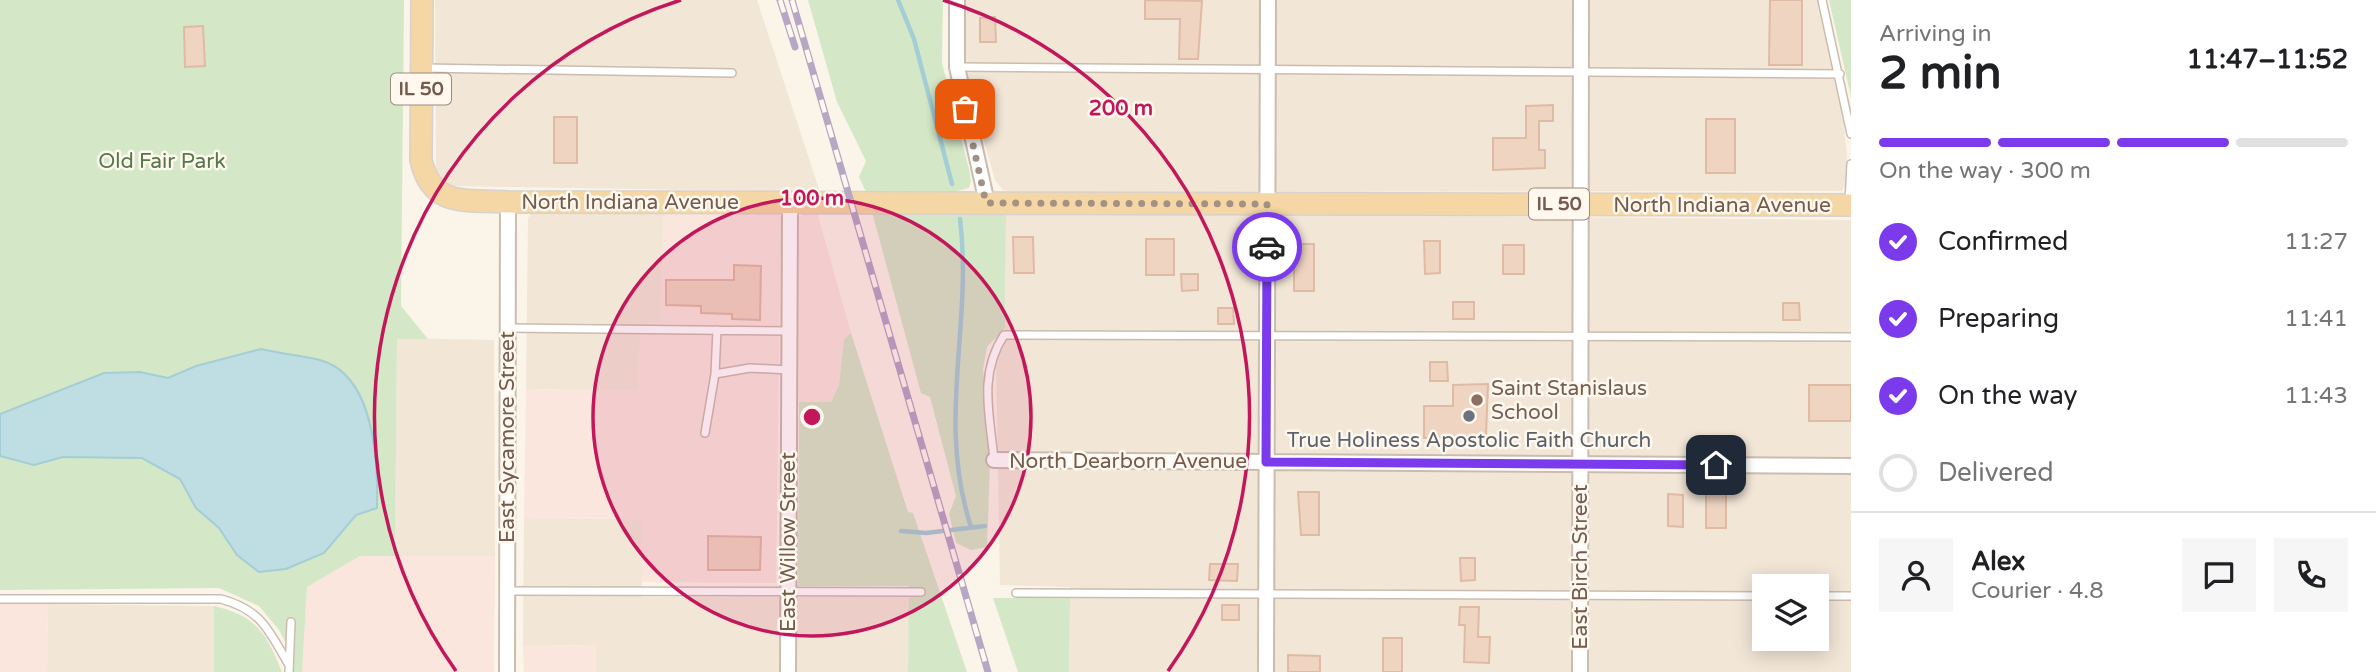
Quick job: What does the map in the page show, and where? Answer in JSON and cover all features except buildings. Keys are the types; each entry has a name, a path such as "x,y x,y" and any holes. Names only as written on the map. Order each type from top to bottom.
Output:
{"main road":[{"name":"IL 50","path":"421,68 422,0"},
{"name":"North Indiana Avenue","path":"421,68 421,160 425,178 435,192 452,198 508,202 1850,206"}],"street":[{"path":"957,0 957,67 986,203"},
{"path":"1266,672 1268,0"},
{"name":"East Birch Street","path":"1580,672 1581,0"},
{"name":"East Sycamore Street","path":"507,672 508,202"},
{"name":"East Willow Street","path":"788,672 790,202"},
{"name":"North Dearborn Avenue","path":"994,460 1851,466"}],"lane":[{"path":"1822,0 1851,134"},
{"path":"957,67 1840,74"},
{"path":"421,68 732,73"},
{"path":"1850,206 1851,164"},
{"path":"508,328 789,331"},
{"path":"705,433 715,374 717,330"},
{"path":"994,460 986,379 992,353 1004,335 1851,337"},
{"path":"715,374 750,369 789,370"},
{"path":"507,591 921,592"},
{"path":"1016,593 1752,596"},
{"path":"1829,596 1851,596"},
{"path":"0,599 222,599 251,610 266,625 289,668"},
{"path":"289,668 291,622"}],"shaded area":[{"path":"435,0 757,0 820,192 451,186 444,182 436,168"},
{"path":"964,0 1818,0 1840,94 1847,155 1846,184 1842,191 1012,192 1003,190 995,180 967,79"},
{"path":"664,211 661,323 638,391 526,389 530,214"},
{"path":"664,211 778,213 781,217 776,583 642,582 642,519 524,518 526,389 638,391 640,324 661,323"},
{"path":"1006,211 1851,220 1851,672 1069,672 1070,587 1000,585 996,363 1005,343"},
{"path":"806,212 817,212 851,333 844,339 839,385 831,403 799,402 798,218"},
{"path":"397,338 494,340 495,556 395,556"},
{"path":"524,518 642,519 642,597 910,597 908,672 596,672 596,645 523,646"},
{"path":"360,556 495,556 494,672 302,672 307,587"},
{"path":"0,603 48,604 47,672 0,672"},
{"path":"48,604 214,606 214,672 47,672"},
{"path":"596,645 596,672 524,672 523,646"}],"green space":[{"name":"Old Fair Park","path":"0,0 404,0 401,306 428,339 397,339 395,556 360,556 307,587 302,672 292,672 293,657 279,630 259,606 219,588 0,590 0,456 34,465 63,457 142,458 180,479 196,508 219,528 237,555 346,528 356,515 376,508 377,470 367,412 322,361 292,357 219,359 168,378 140,372 104,373 0,414"},
{"path":"808,0 943,0 942,63 969,169 969,188 949,193 866,192 859,177 866,161 837,102"},
{"path":"1829,0 1851,0 1851,97"},
{"path":"1006,211 1005,328 987,347 983,369 990,462 987,547 971,550 956,543 949,514 956,496 930,397 921,393 872,212"},
{"path":"851,333 908,512 913,513 967,672 908,672 909,586 798,586 799,402 831,402 839,385 844,339"},
{"path":"993,598 1070,598 1069,672 1018,672"},
{"path":"214,606 241,615 258,628 271,647 282,672 214,672"}],"water":[{"path":"261,349 320,360 338,369 352,383 362,402 374,445 377,508 356,515 324,553 286,569 259,572 237,555 219,528 196,508 180,479 142,458 63,457 34,465 0,456 0,414 104,373 140,372 168,378 196,366"}],"waterway":[{"path":"898,0 914,39 952,184"},
{"path":"960,219 963,259 956,448 961,487 971,527"},
{"path":"901,531 926,533 985,526"}],"railway":[{"path":"780,0 795,47"},
{"path":"792,0 988,672"}],"way so far":[{"path":"965,109 986,203 1267,204 1267,247"}],"place":[{"name":"Saint Stanislaus School","path":"1477,400"},
{"name":"True Holiness Apostolic Faith Church","path":"1469,416"}],"route":[{"path":"1267,247 1266,462 1716,465"}]}
